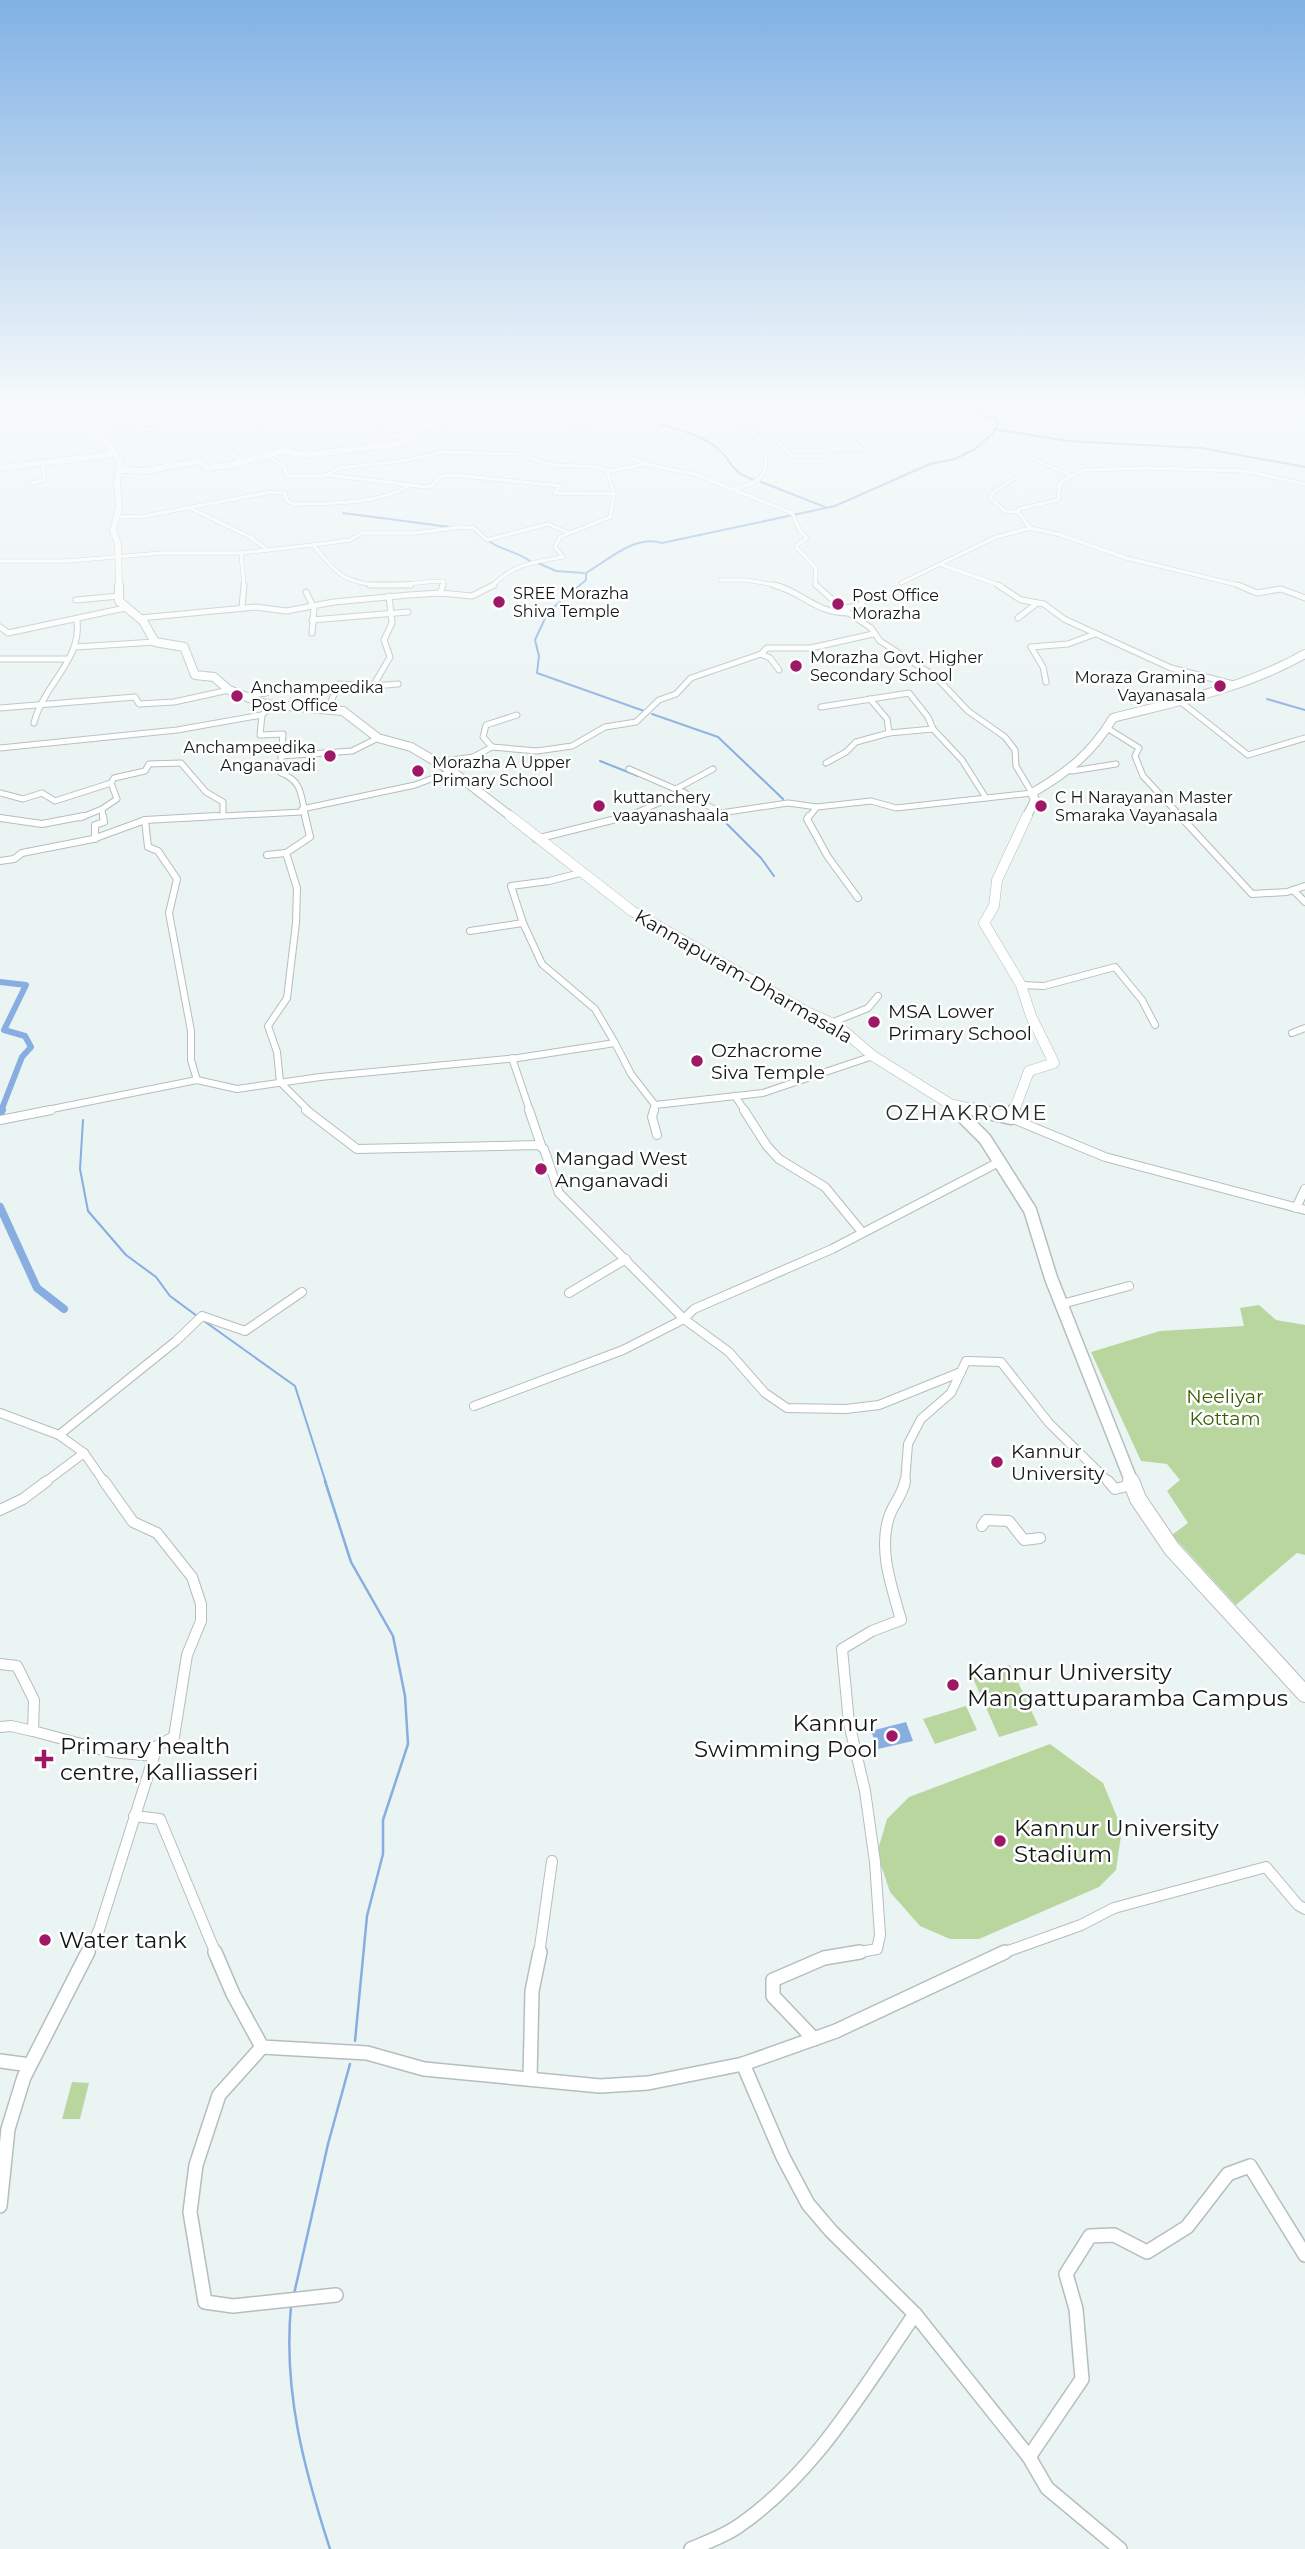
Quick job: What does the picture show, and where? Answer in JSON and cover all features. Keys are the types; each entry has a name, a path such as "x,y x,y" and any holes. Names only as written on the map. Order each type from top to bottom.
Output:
{"main road":[{"path":"116,522 113,531 118,544 119,596 125,608 140,618 155,642"},
{"name":"Kannapuram-Dharmasala","path":"155,642 184,647 195,675 216,678 229,690 273,704 343,711 377,738 411,747 438,762 536,839 584,872 613,898 662,930 672,933 852,1036 873,1056 965,1116 1001,1161 1030,1210 1062,1304 1131,1485 1154,1525 1172,1549 1305,1694"},
{"path":"950,1104 1010,1118 1029,1071 1054,1063 1031,1016 1021,985 984,923 994,906 998,880 1035,800 1032,793 1072,771 1091,753 1113,719 1237,685 1285,667 1305,654"}],"street":[{"path":"215,522 245,533 268,550"},
{"path":"140,618 242,608 286,611 389,596 440,593 472,596 492,587 505,574 522,564 563,557 555,547 560,537 603,522"},
{"path":"629,769 721,813 788,803 817,807 872,800 896,808 1032,793 1016,766 1015,750 1005,737 968,711 936,677 900,655 873,634 871,628 843,609 815,584 816,568 797,548 797,545 807,538 800,531 797,522"},
{"path":"1025,522 1030,528"},
{"path":"0,561 67,561 118,556 241,553 350,540 362,533 416,533 461,527 474,528 488,539 548,524 569,533"},
{"path":"901,583 996,537 1030,528 1051,530 1066,539 1109,553 1219,583 1236,584 1256,593 1280,589 1305,598"},
{"path":"313,545 344,576 371,585 410,585 418,581 441,581 444,582 440,593"},
{"path":"241,553 244,586 242,608"},
{"path":"942,565 1003,587 1021,600 1044,604 1064,619 1182,672 1206,675 1237,685"},
{"path":"720,580 734,579 782,587 796,592 807,603 834,612 849,613"},
{"path":"306,592 314,608 312,633"},
{"path":"76,600 119,596"},
{"path":"373,686 390,657 383,642 384,633 392,623 389,596"},
{"path":"843,609 863,604 861,600"},
{"path":"1018,618 1036,604"},
{"path":"0,627 8,633 125,608"},
{"path":"312,620 408,612"},
{"path":"34,723 37,706 76,647 77,620"},
{"path":"438,762 473,757 492,747 537,751 572,746 605,727 636,722 659,700 676,694 691,678 761,654 767,648 811,648 873,634"},
{"path":"1046,682 1042,667 1031,648 1068,644 1096,634"},
{"path":"76,647 155,642"},
{"path":"761,654 770,658 779,670"},
{"path":"0,659 67,659"},
{"path":"327,710 339,684 397,684"},
{"path":"0,708 135,697 139,704 159,705 229,690"},
{"path":"245,696 267,693"},
{"path":"821,707 909,693 928,717 933,729 962,760 986,798"},
{"path":"870,699 887,719 889,733"},
{"path":"1181,702 1248,755 1284,747 1305,738"},
{"path":"0,748 177,730 262,715 273,704"},
{"path":"262,715 260,735 283,734 280,771 294,778 298,785 310,836 286,853 267,855"},
{"path":"492,747 482,737 486,726 517,715"},
{"path":"1107,728 1139,748 1135,756 1143,776 1252,894 1293,890 1305,886"},
{"path":"826,763 846,752 856,741 889,733 933,729"},
{"path":"281,756 352,751 377,738"},
{"path":"0,793 23,799 42,793 55,800 145,771 149,764 181,762 206,792 223,802 223,816"},
{"path":"1072,771 1116,764"},
{"path":"536,839 622,819 680,792 713,769"},
{"path":"0,861 14,859 22,853 95,839 145,820 302,811 415,785 452,771"},
{"path":"0,818 42,824 80,817 102,809 117,799 113,780"},
{"path":"817,807 807,819 828,857 858,898"},
{"path":"95,839 95,825 104,822 102,809"},
{"path":"145,820 148,847 158,851 177,879 169,913 191,1031 191,1060 197,1080"},
{"path":"286,853 297,888 296,923 287,998 268,1026 277,1052 280,1082 303,1107 357,1149 539,1145 542,1148"},
{"path":"584,872 549,881 511,886 523,923 542,964 594,1009 631,1074 655,1105"},
{"path":"1293,890 1305,902"},
{"path":"470,931 523,923"},
{"path":"1021,985 1044,986 1115,967 1142,1000 1155,1025"},
{"path":"831,1023 868,1008 878,996"},
{"path":"1292,1033 1305,1028"},
{"path":"0,1120 197,1080 237,1089 280,1082 513,1058 615,1043"},
{"path":"655,1105 763,1093 873,1056"},
{"path":"513,1058 559,1193 684,1319 729,1352 765,1393 787,1408 846,1409 879,1405 961,1372"},
{"path":"735,1096 767,1146 779,1159 825,1187 862,1232"},
{"path":"655,1105 652,1117 657,1135"},
{"path":"1010,1118 1105,1157 1147,1166 1281,1204 1298,1208 1305,1189"},
{"path":"474,1406 623,1350 684,1319 694,1309 832,1249 1001,1161"},
{"path":"569,1293 626,1259"},
{"path":"1062,1304 1129,1286"},
{"path":"58,1435 199,1319 245,1331 302,1292"},
{"path":"814,2039 773,1996 773,1980 824,1958 877,1949 880,1935 875,1862 864,1791 849,1723 842,1649 872,1631 901,1620 884,1556 889,1517 904,1489 908,1444 921,1419 951,1393 965,1361 1001,1363 1048,1422 1096,1466 1115,1489 1131,1485"},
{"path":"0,1413 58,1435 84,1453 133,1522 157,1533 192,1577 201,1604 201,1621 187,1655 174,1737 140,1755"},
{"path":"0,1510 23,1499 84,1453"},
{"path":"982,1526 986,1520 1009,1521 1024,1540 1040,1538"},
{"path":"0,1664 17,1667 34,1700 33,1731"},
{"path":"0,1727 11,1726 111,1752 154,1756 99,1930 30,2065 8,2129 0,2206"},
{"path":"134,1816 160,1819 233,1994 262,2047"},
{"path":"530,2079 532,1991 546,1919 552,1861"},
{"path":"262,2047 367,2053 424,2069 600,2086 648,2083 743,2064 814,2039 994,1956 1081,1925 1114,1908 1266,1867 1298,1905 1305,1909"},
{"path":"262,2047 219,2095 196,2165 190,2212 205,2302 233,2306 336,2295"},
{"path":"0,2061 30,2065"},
{"path":"743,2064 783,2157 808,2204 831,2231 915,2314 1029,2458 1047,2488 1119,2549"},
{"path":"1029,2458 1082,2379 1076,2309 1066,2274 1090,2236 1114,2235 1147,2252 1187,2227 1228,2174 1250,2166 1305,2255"},
{"path":"691,2549 738,2527 804,2471 853,2408 915,2314"}],"green space":[{"name":"Neeliyar Kottam","path":"1259,1305 1276,1320 1305,1325 1305,1555 1297,1553 1236,1605 1172,1535 1188,1523 1167,1491 1180,1480 1167,1464 1141,1461 1091,1352 1160,1331 1244,1326 1240,1308"},
{"path":"1010,1665 1038,1725 999,1737 972,1676"},
{"path":"966,1706 977,1730 935,1744 923,1719"},
{"name":"Kannur University Stadium","path":"1050,1744 1103,1783 1122,1829 1116,1870 1099,1887 979,1939 950,1939 920,1926 890,1892 877,1853 887,1819 909,1797"},
{"path":"72,2082 89,2083 80,2119 62,2119"}],"water":[{"name":"Kannur Swimming Pool","path":"906,1722 913,1741 878,1749 871,1731"}],"waterway":[{"path":"411,522 450,527"},
{"path":"644,711 537,673 539,656 535,640 548,612 586,580 586,573 632,545 652,541 662,543 760,522"},
{"path":"489,541 530,561"},
{"path":"538,563 556,571 584,573"},
{"path":"1267,699 1305,710"},
{"path":"652,714 718,737 783,799"},
{"path":"600,761 638,776"},
{"path":"715,812 761,858 774,876"},
{"path":"0,982 26,985 4,1030 25,1036 31,1047 22,1057 1,1111"},
{"path":"0,1114 2,1110"},
{"path":"83,1120 80,1169 88,1211 126,1255 156,1277 170,1296 197,1316"},
{"path":"0,1207 37,1288 64,1309"},
{"path":"204,1321 295,1386 326,1483"},
{"path":"325,1481 351,1562 393,1636 405,1696 408,1744 383,1820 383,1854 367,1916 355,2041"},
{"path":"294,2294 328,2144 350,2064"},
{"path":"291,2306 289,2338 293,2399 304,2459 330,2549"}],"place":[{"name":"SREE Morazha Shiva Temple","path":"499,602"},
{"name":"Post Office Morazha","path":"838,604"},
{"name":"Morazha Govt. Higher Secondary School","path":"796,666"},
{"name":"Moraza Gramina Vayanasala","path":"1220,686"},
{"name":"Anchampeedika Post Office","path":"237,696"},
{"name":"Anchampeedika Anganavadi","path":"330,756"},
{"name":"Morazha A Upper Primary School","path":"418,771"},
{"name":"kuttanchery vaayanashaala","path":"599,806"},
{"name":"C H Narayanan Master Smaraka Vayanasala","path":"1041,806"},
{"name":"MSA Lower Primary School","path":"874,1022"},
{"name":"Ozhacrome Siva Temple","path":"697,1061"},
{"name":"Mangad West Anganavadi","path":"541,1169"},
{"name":"Kannur University","path":"997,1462"},
{"name":"Kannur University Mangattuparamba Campus","path":"953,1685"},
{"name":"Kannur Swimming Pool","path":"892,1736"},
{"name":"Primary health centre, Kalliasseri","path":"44,1759"},
{"name":"Kannur University Stadium","path":"1000,1841"},
{"name":"Water tank","path":"45,1940"}],"district":[{"name":"OZHAKROME","path":"967,1113"}]}
